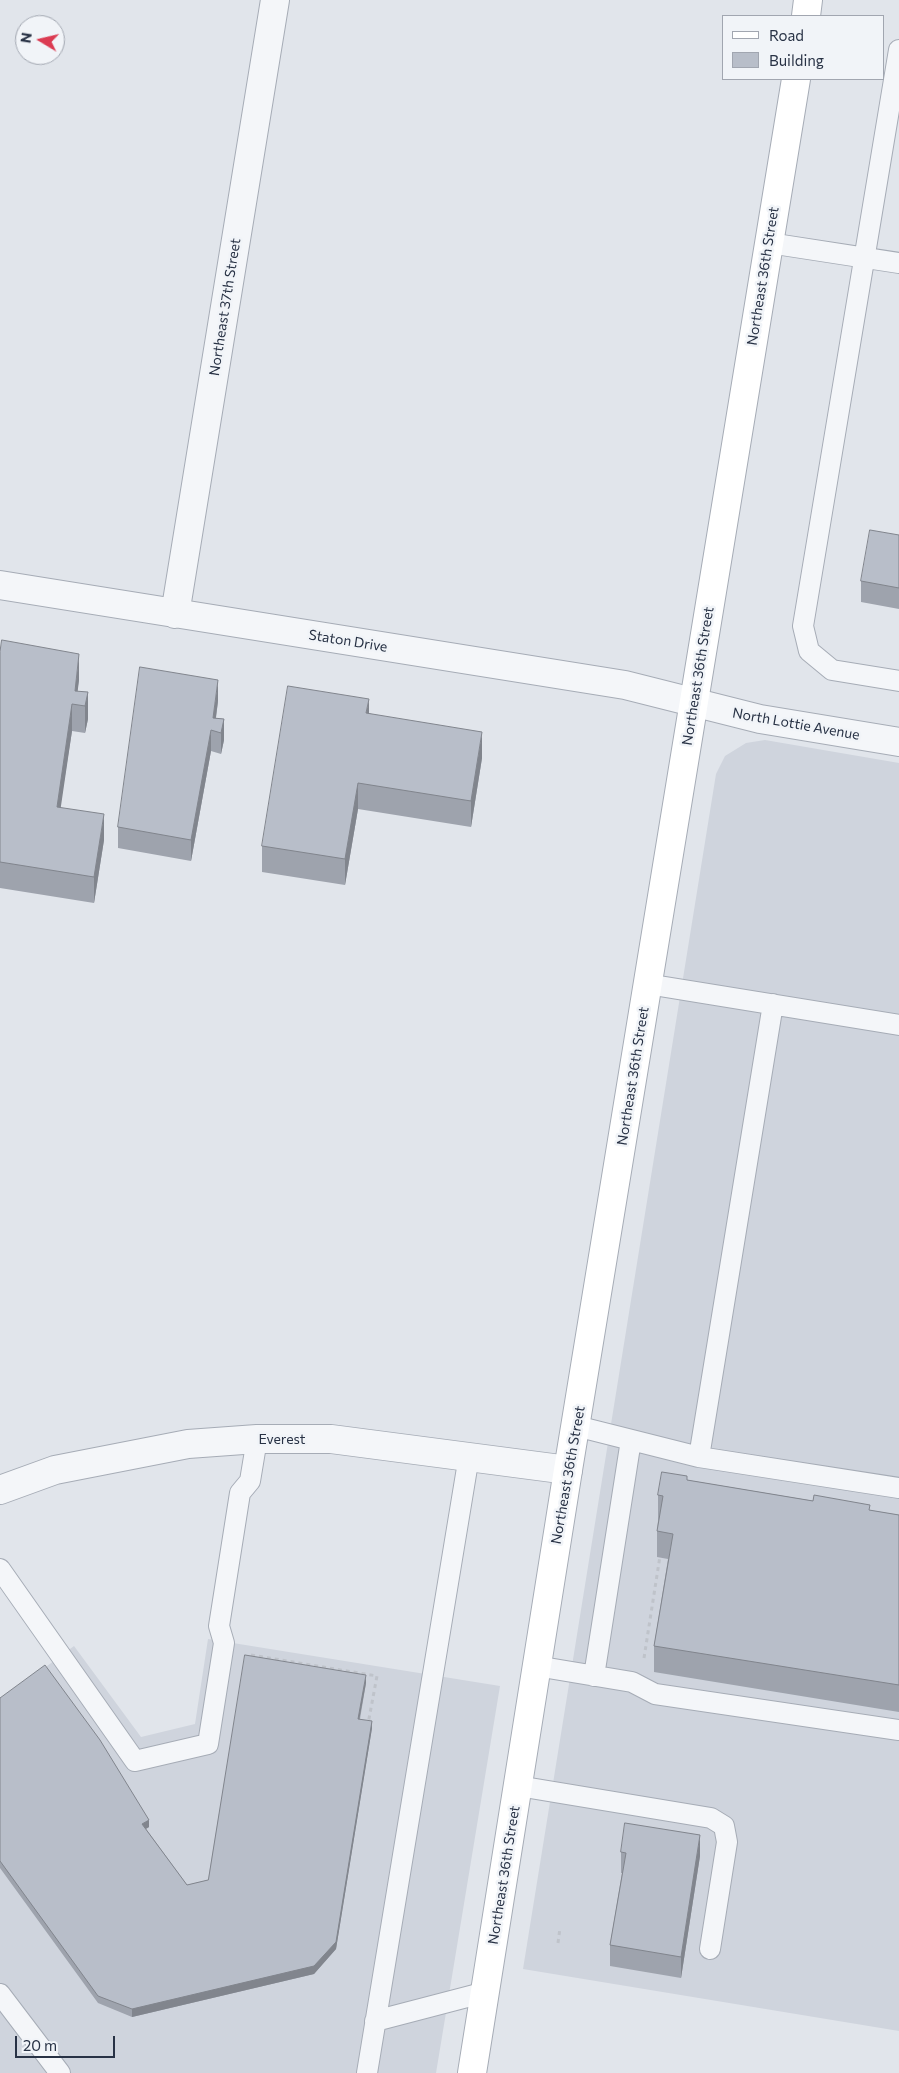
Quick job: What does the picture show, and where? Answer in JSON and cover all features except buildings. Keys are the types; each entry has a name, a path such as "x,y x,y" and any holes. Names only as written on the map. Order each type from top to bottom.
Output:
{"main road":[{"path":"806,15 808,0"},
{"name":"Northeast 36th Street","path":"472,2073 536,1666 796,80"}],"street":[{"name":"Northeast 37th Street","path":"175,614 275,0"},
{"name":"Staton Drive","path":"0,585 625,685 694,703"},
{"name":"North Lottie Avenue","path":"694,703 760,720 899,742"},
{"name":"Everest","path":"0,1490 64,1468 188,1444 257,1438 331,1439 568,1470"}],"lane":[{"path":"899,50 802,626 809,652 832,670 899,681"},
{"path":"769,243 899,264"},
{"path":"647,984 899,1025"},
{"path":"699,1457 773,1004"},
{"path":"576,1426 699,1457 899,1488"},
{"path":"0,1569 135,1761 208,1744 224,1643 219,1626 238,1503 240,1493 250,1481 257,1438"},
{"path":"594,1676 632,1440"},
{"path":"367,2073 469,1456"},
{"path":"536,1666 632,1682 655,1694 899,1730"},
{"path":"518,1786 711,1818 724,1826 727,1842 710,1949"},
{"path":"375,2021 486,1992"},
{"path":"0,1994 57,2072"}],"path":[{"path":"639,1686 660,1552"},
{"path":"223,1651 376,1676 368,1724"},
{"path":"558,1943 560,1928"}],"shaded area":[{"path":"765,740 899,763 899,2031 523,1969 716,774 725,756 746,743"},
{"path":"208,1639 500,1686 436,2073 0,2073 0,1701 74,1646 141,1737 195,1724"}]}
